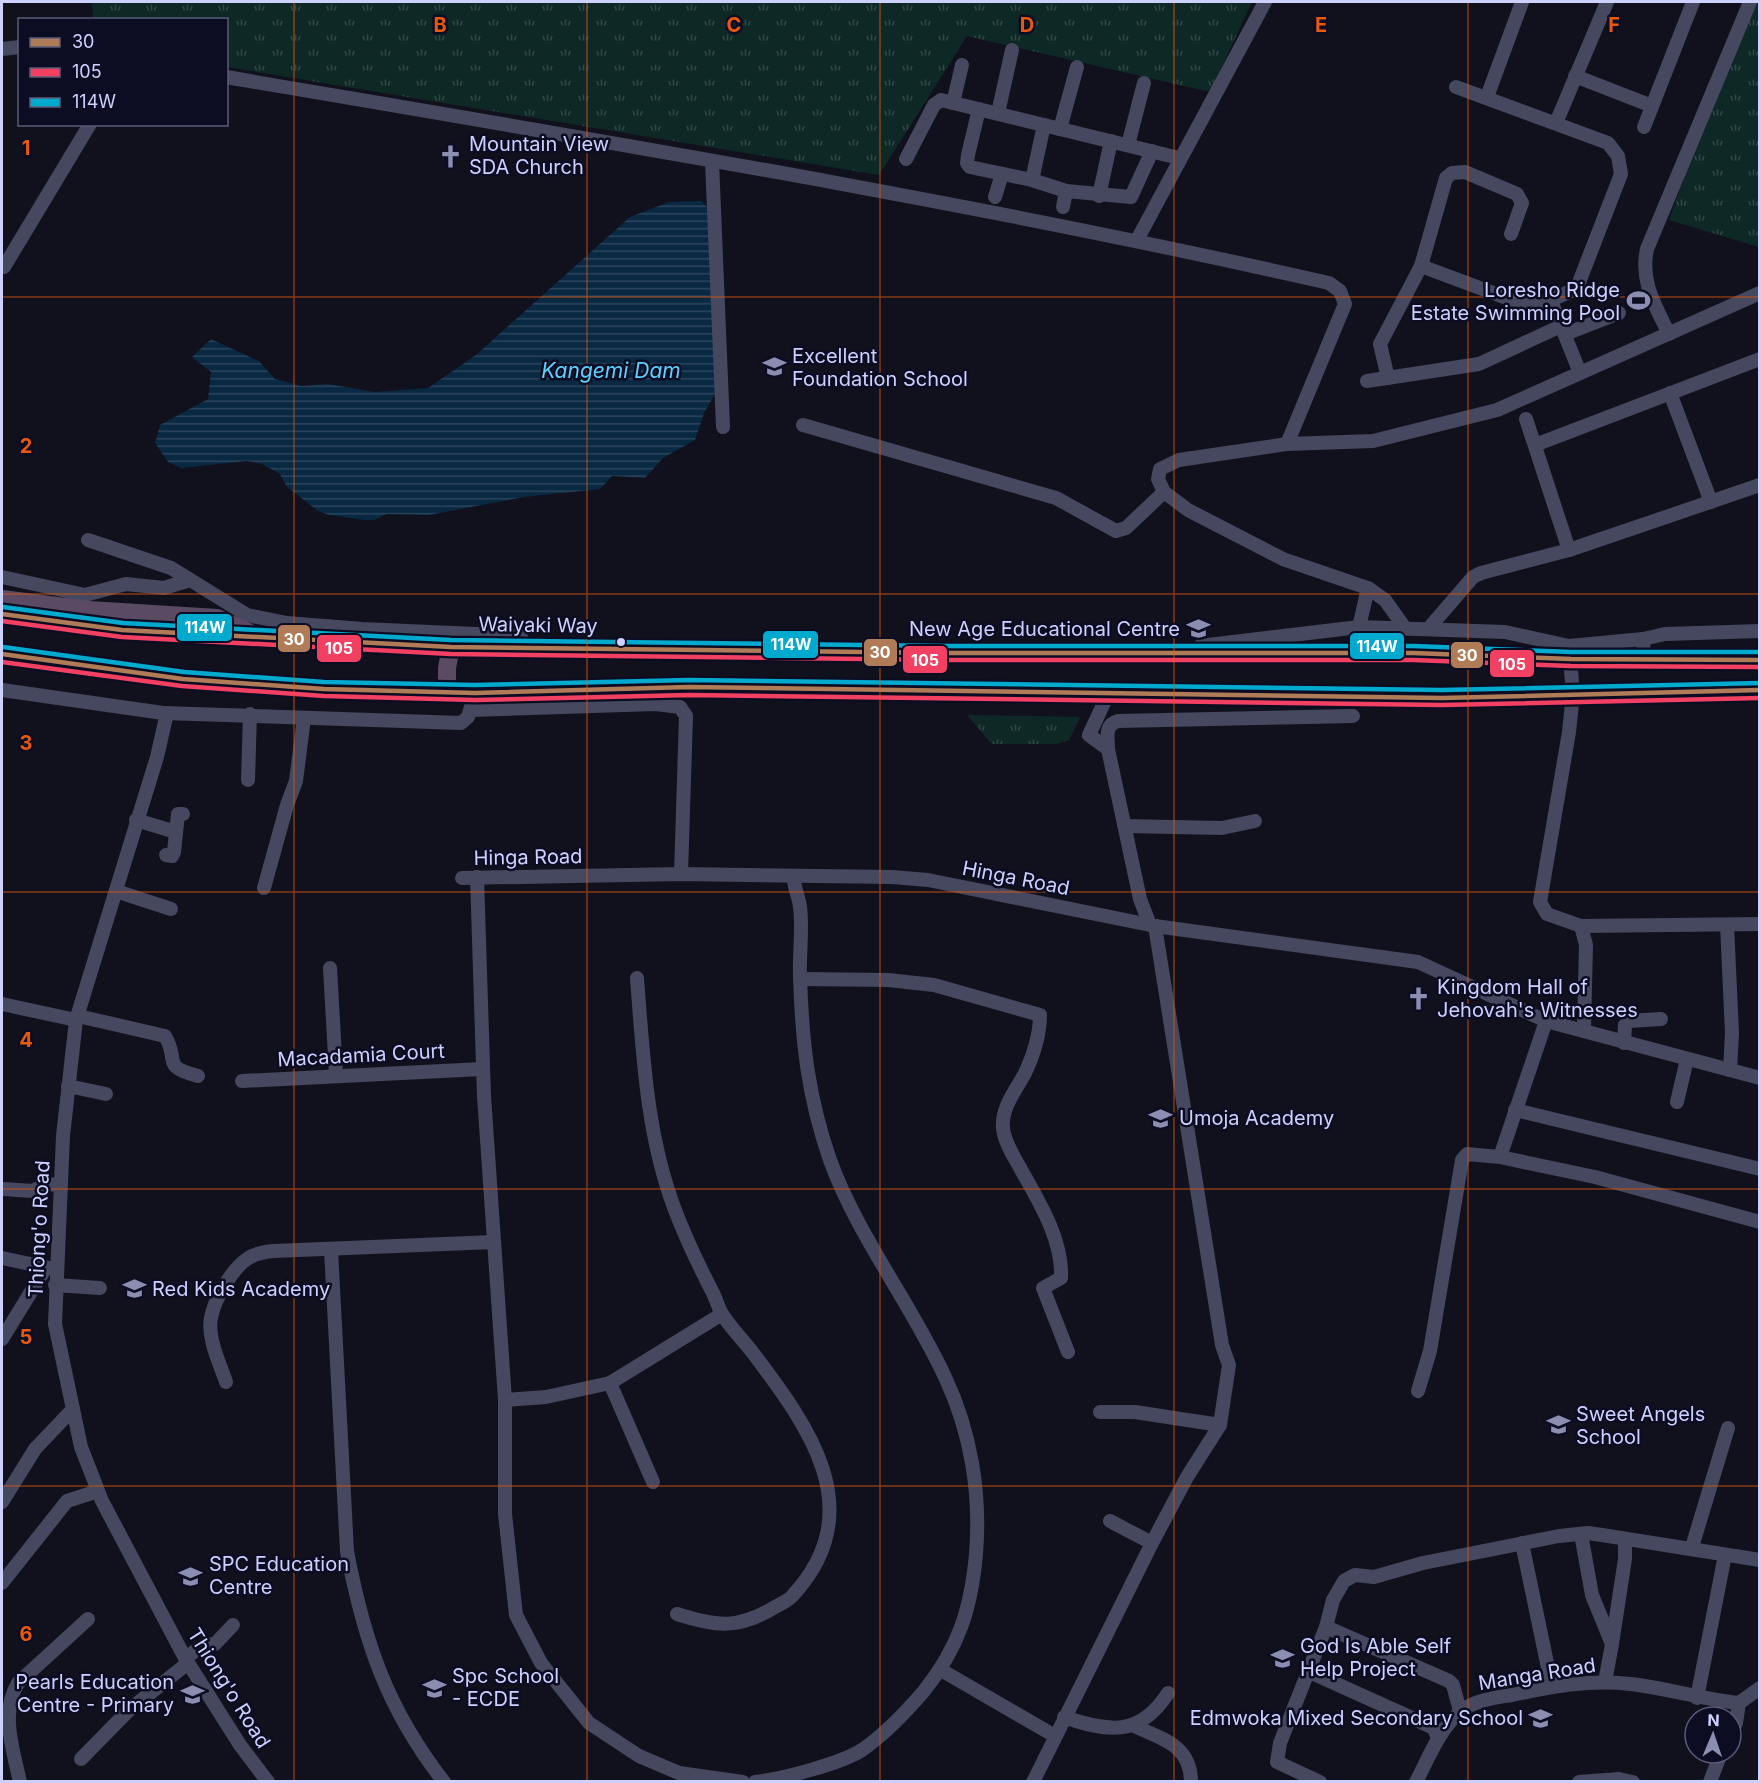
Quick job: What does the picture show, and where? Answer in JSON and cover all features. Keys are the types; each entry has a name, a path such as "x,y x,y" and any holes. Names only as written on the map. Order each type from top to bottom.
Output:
{"highway":[{"path":"2,599 89,610 217,618 255,636"},
{"name":"Waiyaki Way","path":"2,614 122,630 451,647 945,653 1570,652 1644,660 1760,660"},
{"path":"447,692 446,674 451,647"},
{"path":"2,654 183,679 324,689 447,692 473,701 656,696 1108,692 1183,696 1442,698 1760,690"}],"street":[{"path":"1137,240 1179,158 1233,64 1265,2"},
{"path":"1487,97 1522,2"},
{"path":"1556,123 1607,2"},
{"path":"1644,127 1693,2"},
{"path":"1669,334 1647,288 1645,274 1647,249 1750,2"},
{"path":"2,49 18,47"},
{"path":"998,113 1012,50"},
{"path":"953,103 962,65"},
{"path":"1060,129 1077,67"},
{"path":"1575,76 1652,106"},
{"path":"228,77 712,161 1137,240 1329,283 1340,291 1345,304 1287,444"},
{"path":"1128,145 1144,83"},
{"path":"1420,266 1520,303 1532,304 1573,290 1578,285 1621,169 1618,156 1608,143 1456,87"},
{"path":"906,159 936,102 953,103 998,113 1179,158"},
{"path":"979,109 967,163 970,167 1032,180 1066,191 1099,196 1134,195 1152,151"},
{"path":"1032,180 1044,125"},
{"path":"2,266 4,267 89,126"},
{"path":"1099,196 1111,141"},
{"path":"712,161 723,426"},
{"path":"1388,378 1380,344 1420,266 1446,177 1452,173 1465,172 1517,194 1522,203 1511,234"},
{"path":"995,197 1002,174"},
{"path":"1063,207 1066,191"},
{"path":"1405,628 1385,600 1368,588 1284,559 1188,510 1164,492 1158,473 1167,463 1287,444 1373,441 1497,410 1760,292"},
{"path":"1554,297 1584,372"},
{"path":"1367,381 1479,364 1567,329 1619,313"},
{"path":"1535,445 1760,359"},
{"path":"1670,393 1711,502"},
{"path":"1526,419 1569,550"},
{"path":"803,424 907,457 1056,498 1116,531 1126,528 1164,492"},
{"path":"1429,628 1473,577 1569,550 1760,485"},
{"path":"88,540 171,568 247,615 287,623 521,636"},
{"path":"2,577 85,595 126,584 164,588 190,580"},
{"path":"1359,627 1368,588"},
{"path":"1149,651 1359,627 1514,633 1570,652 1665,634 1760,631"},
{"path":"1643,639 1644,660"},
{"path":"1570,652 1573,694 1569,732 1540,902 1547,914 1581,926 1760,924"},
{"path":"2,690 167,713 250,714 461,723 473,701"},
{"path":"1033,1782 1152,1542 1187,1477 1220,1425 1229,1365 1222,1345 1152,926 1140,899 1108,749 1107,730 1110,725 1108,692"},
{"path":"1108,692 1089,735 1108,749"},
{"path":"656,696 680,707 686,716 681,874"},
{"name":"Thiong'o Road","path":"167,713 77,1018 68,1086 51,1269 56,1285 55,1324 81,1447 98,1491 127,1551 187,1660 265,1781"},
{"path":"248,780 250,714"},
{"path":"1110,725 1118,722 1353,717"},
{"path":"264,888 296,781 304,718"},
{"path":"166,855 172,856 174,852 178,814 183,814"},
{"path":"136,820 176,832"},
{"path":"1125,826 1226,828 1255,821"},
{"name":"Hinga Road","path":"482,1069 470,878 681,874 892,877 928,880 1152,926 1418,962 1546,1021 1760,1078"},
{"path":"755,1782 775,1781 861,1750 906,1713 941,1670 962,1629 974,1588 978,1533 976,1486 961,1416 945,1376 858,1221 832,1163 813,1103 802,1045 800,907 794,876"},
{"path":"116,891 171,909"},
{"path":"1727,925 1732,1033 1730,1070"},
{"path":"1581,926 1587,945 1584,1031"},
{"path":"330,968 336,1074"},
{"path":"637,978 645,1076 659,1160 679,1220 722,1314 775,1382 811,1437 828,1492 830,1515 828,1532 812,1574 789,1600 764,1616 742,1624 718,1624 677,1614"},
{"path":"800,979 888,980 934,985 1040,1015 1040,1027 1026,1071 1005,1112 1003,1129 1009,1147 1042,1210 1058,1249 1061,1278 1043,1288 1068,1352"},
{"path":"2,1004 165,1036 174,1066 178,1071 198,1076"},
{"path":"1624,1042 1625,1025 1629,1021 1661,1019"},
{"path":"1500,1156 1546,1021"},
{"path":"1677,1102 1687,1059"},
{"path":"482,1069 505,1400 505,1514 516,1615 541,1663 589,1723 639,1756 679,1773 743,1782"},
{"name":"Macadamia Court","path":"242,1081 336,1074 482,1069"},
{"path":"68,1086 99,1090 106,1094"},
{"path":"1515,1110 1760,1169"},
{"path":"1418,1391 1430,1351 1462,1160 1467,1154 1500,1156 1594,1177 1760,1222"},
{"path":"3,1189 33,1191 44,1185 60,1184"},
{"path":"226,1382 215,1351 210,1320 236,1270 246,1259 259,1253 494,1242"},
{"path":"331,1250 347,1551 353,1585 378,1671 399,1716 444,1782"},
{"path":"2,1258 51,1269 2,1339"},
{"path":"56,1285 100,1288"},
{"path":"505,1400 546,1397 609,1383 722,1314"},
{"path":"609,1383 653,1482"},
{"path":"2,1502 35,1449 73,1409"},
{"path":"1100,1412 1136,1412 1220,1425"},
{"path":"1692,1547 1728,1428"},
{"path":"2,1583 67,1501 98,1491"},
{"path":"1110,1521 1152,1542"},
{"path":"1581,1534 1592,1595 1612,1644"},
{"path":"1320,1782 1277,1762 1280,1743 1326,1627 1333,1600 1344,1581 1354,1575 1374,1577 1522,1543 1581,1534 1692,1547 1760,1560"},
{"path":"1605,1682 1625,1559 1625,1539"},
{"path":"1522,1543 1551,1672 1552,1687"},
{"path":"1697,1698 1725,1555"},
{"path":"20,1782 9,1731 11,1694 18,1683 88,1619"},
{"path":"81,1760 129,1710 204,1645 215,1644 233,1626"},
{"path":"1326,1627 1449,1681 1453,1685 1460,1711"},
{"path":"1310,1666 1312,1674 1317,1677 1434,1728 1438,1739"},
{"path":"941,1670 1055,1736"},
{"name":"Manga Road","path":"1416,1782 1438,1739 1460,1711 1477,1702 1552,1687 1605,1682 1632,1684 1697,1698 1739,1703"},
{"path":"1739,1703 1760,1688"},
{"path":"1134,1726 1154,1711 1168,1693"},
{"path":"1064,1717 1105,1727 1134,1726 1166,1741 1186,1755 1190,1765 1191,1782"},
{"path":"1710,1782 1716,1765"},
{"path":"1579,1782 1619,1779 1633,1782"}],"green space":[{"path":"92,2 1252,2 1210,92 967,36 879,175 228,67 228,18 93,18"},
{"path":"1749,2 1759,2 1759,247 1669,220"},
{"path":"967,715 1080,717 1069,740 1057,744 992,744"}],"water":[{"name":"Kangemi Dam","path":"701,201 710,210 719,344 715,394 704,413 695,440 663,458 645,478 612,476 600,489 524,497 429,515 387,514 374,520 365,520 329,515 318,511 287,487 280,474 262,464 247,461 181,468 168,462 155,443 160,425 208,399 211,372 192,357 211,339 259,361 275,379 301,386 328,384 375,392 428,388 476,355 630,217 669,202"}],"transit line":[{"name":"114W","path":"3,607 123,623 451,640 945,646 1413,646 1571,652 1760,652"},
{"name":"30","path":"2,614 122,630 451,647 945,653 1413,653 1571,659 1760,660"},
{"name":"105","path":"2,621 122,637 451,654 945,660 1413,660 1571,666 1760,667"},
{"name":"114W","path":"3,647 184,672 324,682 475,685 689,680 1442,690 1760,683"},
{"name":"30","path":"2,654 183,679 324,689 475,693 689,687 1442,698 1760,690"},
{"name":"105","path":"2,662 182,686 324,696 475,700 689,695 1442,705 1760,698"}],"place":[{"name":"Mountain View SDA Church","path":"451,156"},
{"name":"Loresho Ridge Estate Swimming Pool","path":"1638,301"},
{"name":"Excellent Foundation School","path":"774,367"},
{"name":"New Age Educational Centre","path":"1198,629"},
{"name":"Kingdom Hall of Jehovah's Witnesses","path":"1419,998"},
{"name":"Umoja Academy","path":"1161,1118"},
{"name":"Red Kids Academy","path":"134,1289"},
{"name":"Sweet Angels School","path":"1558,1425"},
{"name":"SPC Education Centre","path":"191,1576"},
{"name":"God Is Able Self Help Project","path":"1282,1658"},
{"name":"Spc School - ECDE","path":"434,1688"},
{"name":"Pearls Education Centre - Primary","path":"192,1694"},
{"name":"Edmwoka Mixed Secondary School","path":"1541,1718"}]}
